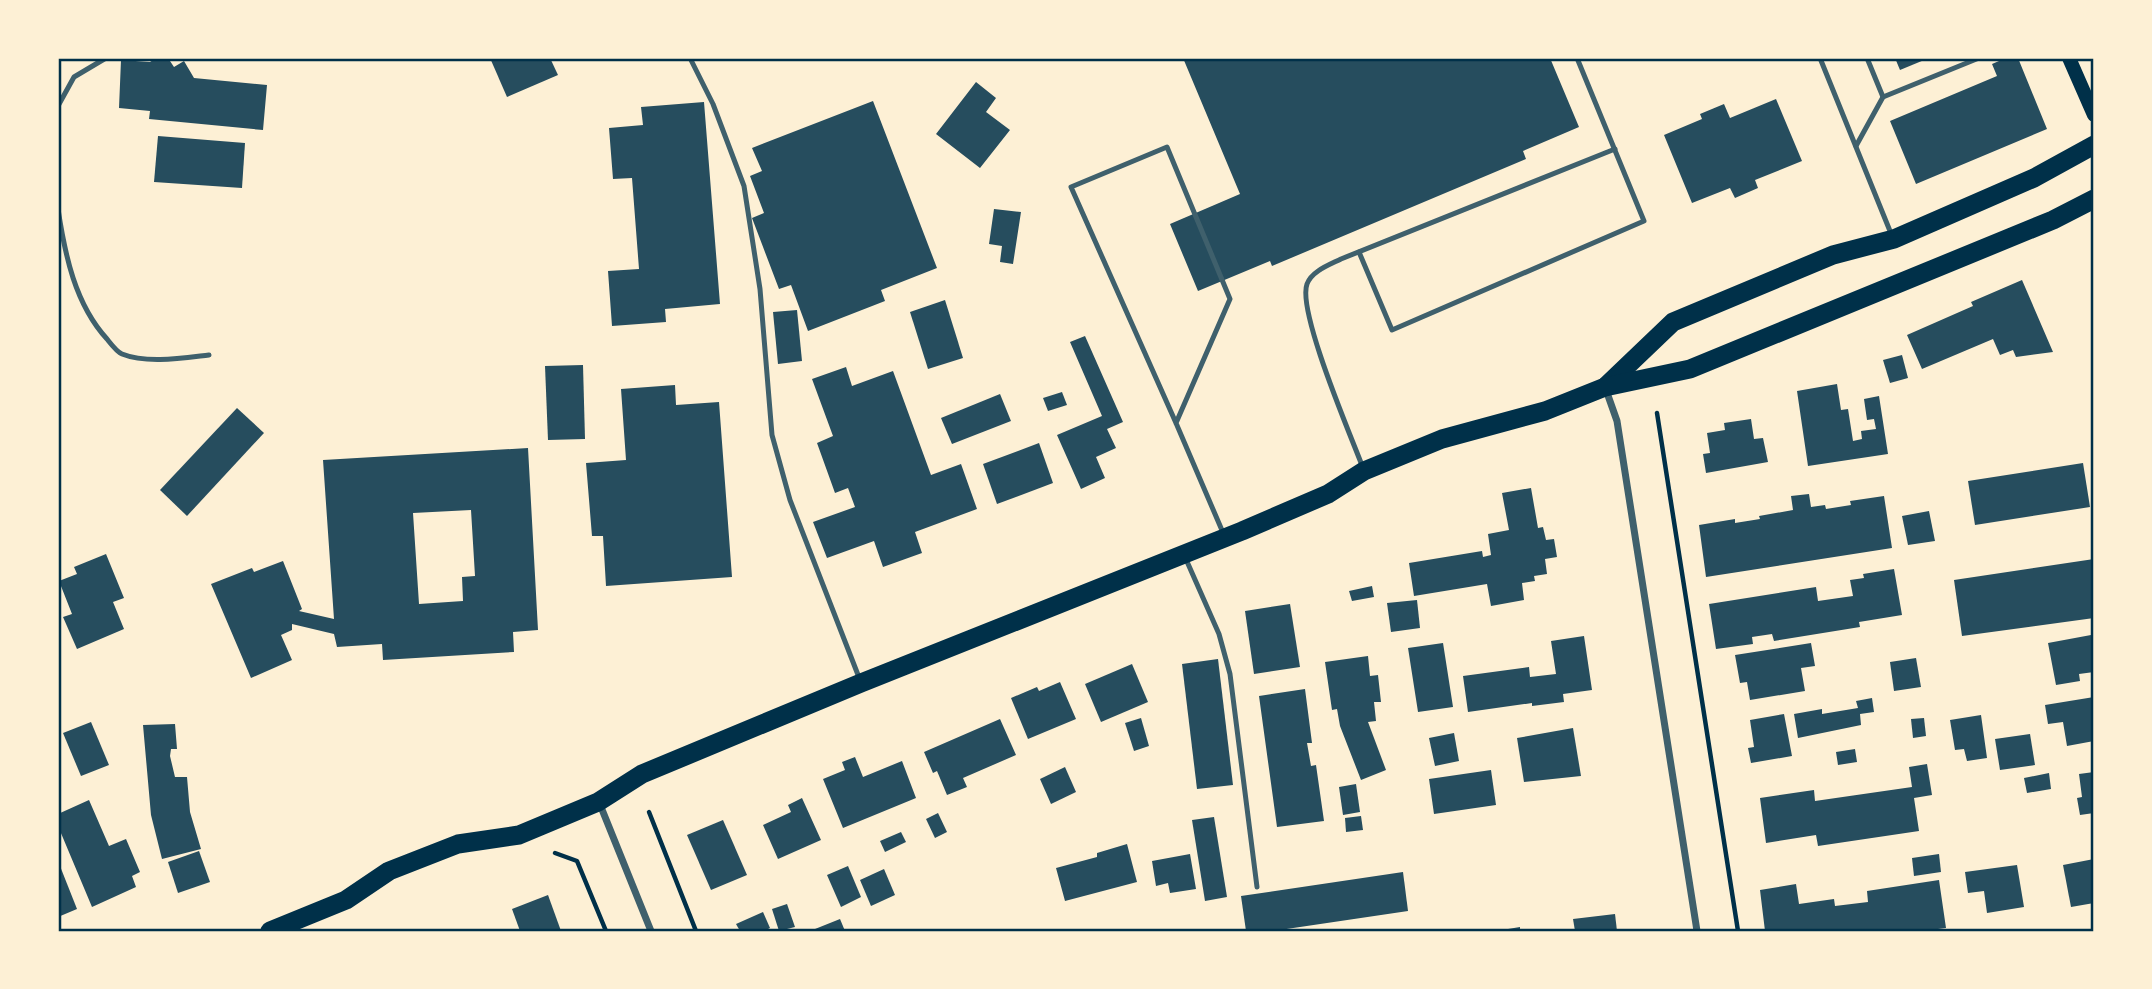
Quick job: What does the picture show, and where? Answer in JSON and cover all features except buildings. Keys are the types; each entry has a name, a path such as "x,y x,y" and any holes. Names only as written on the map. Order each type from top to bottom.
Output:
{"highway":[{"path":"1605,387 1673,322 1833,255 1894,239 2034,178 2094,145"},
{"path":"270,931 346,900 389,871 458,844 519,835 598,802 642,774 861,683 1225,538 1328,494 1364,471 1442,439 1545,411 1605,387 1690,369 2053,220 2094,198"}],"main road":[{"path":"2069,58 2094,115"}],"street":[{"path":"1605,387 1617,421 1697,931"},
{"path":"598,802 650,931"}],"lane":[{"path":"58,106 74,77 106,58"},
{"path":"691,58 713,104 744,186 760,289 772,435 790,500 861,683"},
{"path":"1359,252 1392,330 1644,221 1577,58"},
{"path":"1820,58 1894,239"},
{"path":"1867,58 1883,97"},
{"path":"1856,146 1883,97 1979,58"},
{"path":"1176,423 1230,299 1167,147 1071,187 1225,538"},
{"path":"1364,471 1340,410 1305,302 1307,283 1318,271 1359,252 1615,149"},
{"path":"58,209 63,240 78,292 93,324 121,354 164,360 209,355"},
{"path":"1184,554 1219,634 1230,674 1257,887"}],"path":[{"path":"1657,413 1738,931"},
{"path":"649,812 696,931"},
{"path":"555,853 577,862 606,931"}]}
